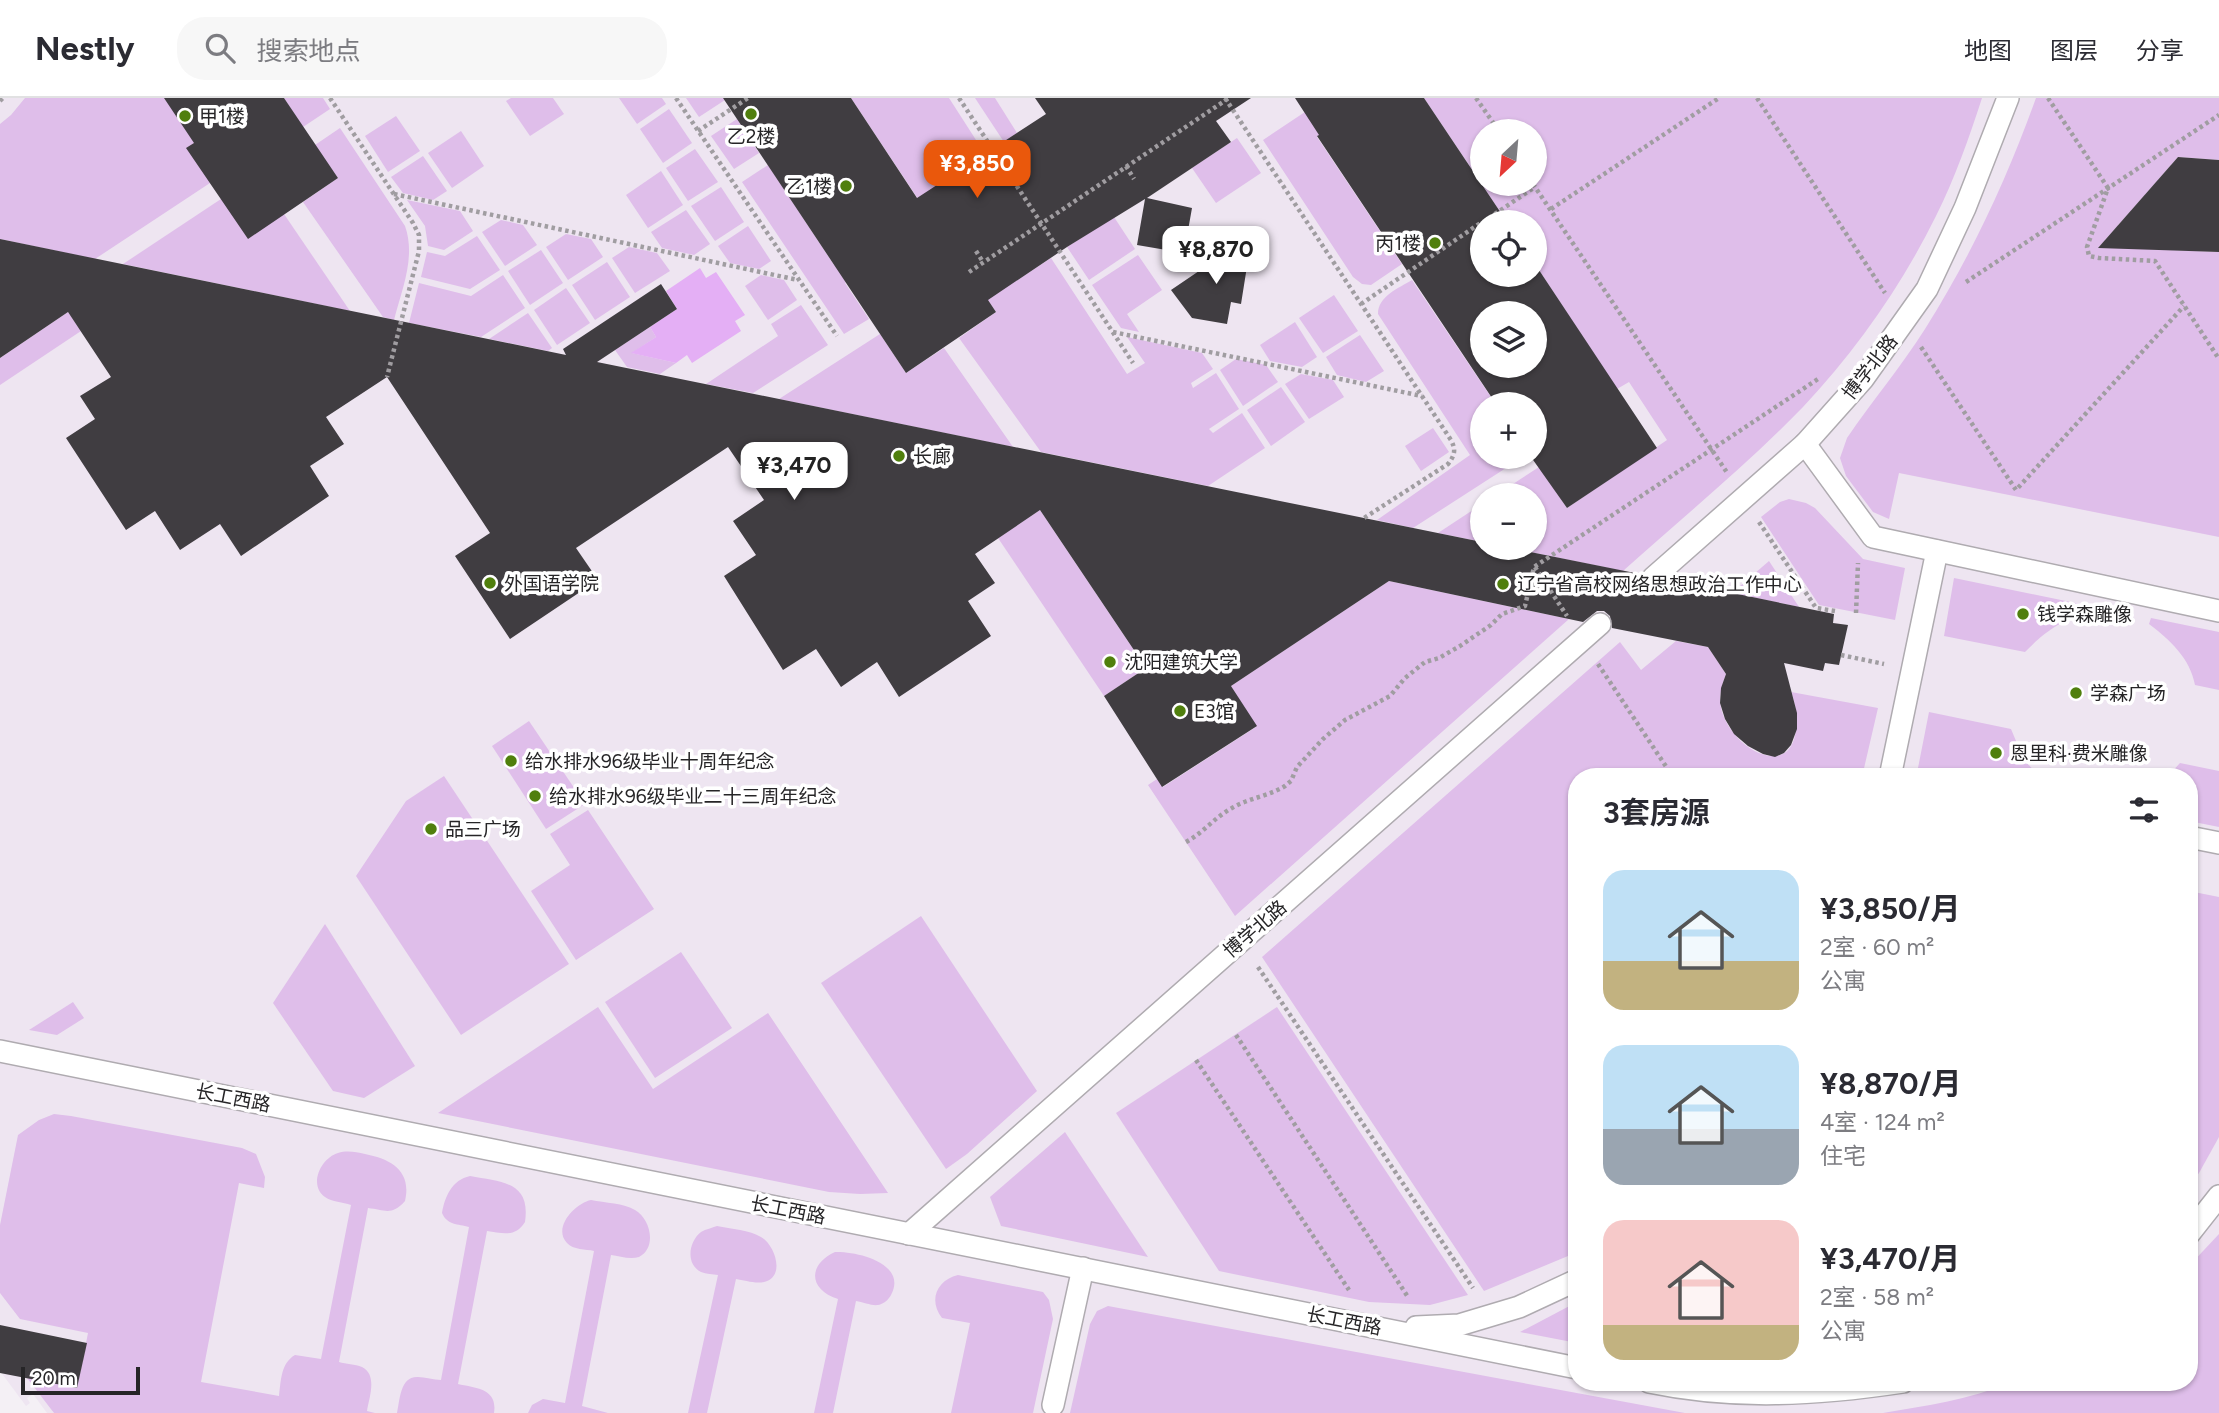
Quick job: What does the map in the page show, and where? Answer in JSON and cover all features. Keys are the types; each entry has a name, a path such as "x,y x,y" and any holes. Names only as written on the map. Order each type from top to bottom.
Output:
{"lane":[{"name":"博学北路","path":"1653,578 1805,444 1863,380 1927,289 1965,208 2008,98"},
{"path":"1805,444 1873,537 2219,611"},
{"path":"1892,768 1937,551"},
{"name":"博学北路","path":"909,1234 1600,624"},
{"path":"2198,839 2219,843"},
{"name":"长工西路","path":"0,1051 1568,1366"},
{"path":"2198,1223 2219,1196"},
{"path":"1053,1405 1083,1268"},
{"path":"1380,1328 1459,1325 1519,1307 1568,1284"},
{"path":"1705,1391 1761,1394 1843,1391"}],"path":[{"path":"330,98 419,235 419,251 387,377"},
{"path":"676,98 837,337"},
{"path":"698,131 748,98"},
{"path":"959,98 1133,363"},
{"path":"1476,98 1491,119"},
{"path":"1551,209 1719,98"},
{"path":"2048,98 2108,188 2087,247 2090,256 2155,261 2219,359"},
{"path":"969,272 1227,99 1455,449 1454,457 1448,464 1364,518"},
{"path":"1126,166 1134,179"},
{"path":"394,194 798,280"},
{"path":"1499,210 1519,196"},
{"path":"1542,196 1816,608 1835,611"},
{"path":"1361,304 1470,230"},
{"path":"976,251 983,262"},
{"path":"2016,490 2184,306"},
{"path":"1112,331 1422,396"},
{"path":"1856,613 1858,563"},
{"path":"1186,842 1195,838 1235,805 1285,786 1291,781 1297,767 1323,739 1345,720 1390,696 1405,678 1425,662 1439,658 1460,646 1502,614 1525,606 1534,567 1667,768"},
{"path":"1241,941 1492,1315"},
{"path":"1236,1035 1427,1327"},
{"path":"1196,1060 1380,1328"}],"shaded area":[{"name":"沈阳建筑大学","path":"0,98 2219,98 2219,1413 47,1413 33,1394 27,1398 30,1403 26,1406 0,1371"},
{"path":"25,98 164,98 211,105 210,183 95,259 0,239 0,124"},
{"path":"284,98 323,98 330,109 303,127"},
{"path":"511,98 553,98 564,114 530,136 506,101"},
{"path":"619,98 662,98 666,104 637,124"},
{"path":"686,98 723,98 725,100 699,117"},
{"path":"851,98 949,98 985,154 924,208"},
{"path":"975,98 995,98 1017,133 1004,142"},
{"path":"1326,98 1355,112 1317,137 1402,264 1371,285 1362,284 1353,277 1263,140"},
{"path":"1424,98 1982,98 1961,158 1923,242 1893,292 1859,340 1823,386 1782,428 1623,571 1547,556 1547,483 1514,483 1536,469 1540,469 1567,508 1667,440 1629,382 1617,389 1547,282 1547,210 1499,210 1490,196 1547,196 1547,119 1470,119 1470,167"},
{"path":"2036,98 2219,98 2219,160 2178,157 2099,247 2219,252 2219,537 1899,473 1889,519 1873,512 1846,476 1840,458 1847,438 1916,343 1958,274 2013,158"},
{"path":"669,109 692,143 663,163 640,129"},
{"path":"396,116 420,151 388,172 365,136"},
{"path":"737,119 759,153 734,169 711,136"},
{"path":"340,128 405,226 408,261 394,320 383,317 303,202 338,178 315,145"},
{"path":"461,131 484,166 452,188 428,153"},
{"path":"1237,138 1261,173 1216,203 1192,168"},
{"path":"695,149 718,182 688,201 666,168"},
{"path":"423,156 447,191 433,200 403,193 391,177"},
{"path":"768,165 834,265 871,242 882,258 845,283 869,319 844,334 742,182"},
{"path":"661,171 683,205 648,228 626,195"},
{"path":"721,187 744,222 715,241 691,206"},
{"path":"221,199 284,214 350,311 123,264"},
{"path":"407,200 460,211 473,231 444,250 428,246 425,226"},
{"path":"686,210 710,244 694,255 662,248 651,232"},
{"path":"1114,217 1135,249 1089,280 1067,247"},
{"path":"501,220 523,225 537,245 505,266 482,232"},
{"path":"748,226 771,261 759,269 730,263 718,246"},
{"path":"566,234 591,239 603,257 568,280 546,247"},
{"path":"477,236 500,270 470,289 421,277 427,252 445,256"},
{"path":"629,247 657,253 670,271 635,293 612,258"},
{"path":"541,250 563,283 530,305 508,271"},
{"path":"1138,255 1162,290 1127,314 1139,332 1121,328 1092,285"},
{"path":"1051,258 1127,374 1145,363 1127,337 1202,353 1213,369 1191,383 1193,388 1216,373 1239,409 1209,429 1213,433 1242,413 1265,448 1208,486 1041,452 959,338 996,312 975,282 1016,281"},
{"path":"607,262 630,297 595,320 572,285"},
{"path":"700,268 706,278 716,272 745,315 735,321 741,331 692,363 687,355 676,363 631,353 656,337 650,327 677,309 666,291"},
{"path":"503,275 525,308 481,337 409,323 419,283 471,296"},
{"path":"761,275 784,280 797,300 768,320 745,286"},
{"path":"1412,280 1470,366 1470,378 1478,378 1488,392 1470,392 1470,455 1378,314 1381,302"},
{"path":"566,288 590,323 557,345 534,310"},
{"path":"1334,295 1358,331 1323,353 1299,318"},
{"path":"801,305 828,345 753,393 706,384 778,336 771,324"},
{"path":"68,312 81,331 0,385 0,358"},
{"path":"528,313 552,348 548,351 489,339"},
{"path":"1295,322 1317,357 1302,367 1270,361 1260,345"},
{"path":"650,327 656,337 632,353 676,363 660,374 627,367 615,350"},
{"path":"880,334 906,373 944,348 1013,447 779,399"},
{"path":"1360,335 1384,371 1366,382 1337,375 1326,357"},
{"path":"1236,359 1266,365 1278,382 1243,406 1220,370"},
{"path":"1301,374 1333,380 1344,397 1309,419 1285,384"},
{"path":"1527,378 1531,378 1540,392 1505,392"},
{"path":"1281,387 1305,422 1271,446 1247,410"},
{"path":"1433,428 1449,452 1421,471 1405,446"},
{"path":"1470,455 1470,469 1504,469 1483,483 1470,483 1470,491 1413,528 1377,520"},
{"path":"1789,499 1815,508 1863,559 1905,568 1895,620 1819,605 1761,517 1780,502"},
{"path":"1040,510 1146,668 1104,696 998,538"},
{"path":"1470,512 1470,540 1438,533"},
{"path":"1769,561 1799,607 1732,593"},
{"path":"1954,578 2090,606 2090,614 2054,627 2025,652 1944,636"},
{"path":"1389,581 1569,619 1235,916 1148,785 1157,779 1163,787 1256,727 1231,686"},
{"path":"2151,618 2219,632 2219,690 2195,685 2184,658 2149,624"},
{"path":"1676,641 1708,647 1726,674 1720,701 1725,720 1737,738 1764,755 1782,754 1794,741 1796,709 1791,692 1878,708 1864,768 1568,768 1568,1256 1484,1291 1262,957 1620,642 1641,670"},
{"path":"1929,712 2011,729 2024,760 2032,768 1918,768"},
{"path":"529,721 585,804 546,829 492,746"},
{"path":"2180,763 2219,771 2219,827 2198,823 2198,768 2175,768"},
{"path":"444,776 569,964 461,1035 356,876 406,801"},
{"path":"588,810 654,909 576,960 531,891 570,865 550,834"},
{"path":"2198,893 2219,897 2219,1137 2199,1173"},
{"path":"921,916 1037,1091 967,1154 946,1169 821,983"},
{"path":"325,924 415,1066 364,1098 333,1091 273,1003"},
{"path":"681,952 732,1028 655,1078 605,1002"},
{"path":"73,1002 84,1018 57,1035 29,1030"},
{"path":"598,1007 653,1089 768,1013 888,1193 829,1192 438,1113"},
{"path":"1277,1007 1468,1295 1430,1305 1369,1302 1219,1271 1116,1113"},
{"path":"54,1114 242,1148 256,1154 265,1177 264,1188 239,1183 201,1382 279,1396 283,1372 290,1358 295,1355 321,1359 351,1205 328,1199 320,1192 317,1179 322,1166 332,1156 348,1151 383,1159 397,1168 405,1182 405,1201 392,1210 368,1208 339,1362 362,1367 370,1375 367,1411 375,1413 54,1413 27,1378 77,1388 88,1333 20,1319 0,1293 0,1225 18,1135 39,1120"},
{"path":"1065,1132 1148,1257 1001,1226 990,1197"},
{"path":"470,1176 511,1186 523,1198 526,1208 525,1222 517,1230 508,1233 487,1231 458,1384 478,1388 489,1394 494,1413 397,1413 402,1390 408,1380 418,1377 441,1380 469,1227 450,1222 442,1213 450,1190 458,1181"},
{"path":"591,1200 635,1210 645,1220 650,1234 648,1247 639,1257 611,1255 582,1406 608,1413 528,1413 532,1405 543,1399 565,1403 594,1251 570,1245 563,1237 562,1230 573,1211"},
{"path":"717,1226 746,1231 761,1237 774,1253 776,1268 771,1279 764,1282 736,1279 707,1413 688,1413 718,1275 703,1273 696,1268 690,1252 697,1236"},
{"path":"2219,1234 2219,1413 1883,1413 1932,1405 1988,1391 2198,1391 2198,1256"},
{"path":"835,1252 855,1254 877,1261 892,1275 894,1284 890,1297 882,1304 856,1301 833,1413 814,1413 838,1299 821,1290 815,1277 820,1264"},
{"path":"958,1275 1043,1292 1049,1300 1053,1319 1033,1413 951,1413 970,1323 942,1318 935,1298 945,1281"},
{"path":"1108,1306 1685,1413 1070,1413 1090,1324 1097,1311"},
{"path":"1568,1307 1568,1341 1520,1332"}],"building":[{"path":"164,98 284,98 338,178 248,239 186,148 194,143"},
{"path":"723,98 851,98 917,198 1046,114 1035,98 1251,98 1216,121 1231,142 1147,198 1192,208 1184,253 1137,245 1145,199 988,300 996,312 906,373"},
{"name":"丙1楼","path":"1295,98 1424,98 1470,167 1470,196 1490,196 1499,210 1470,210 1470,287 1547,287 1547,282 1657,448 1567,508 1539,469 1547,469 1547,392 1488,392 1479,378 1547,378 1547,301 1470,301 1470,365 1317,136 1319,135"},
{"path":"2178,157 2219,160 2219,252 2098,248"},
{"path":"1252,235 1241,304 1231,302 1227,324 1192,318 1171,290"},
{"path":"0,239 566,355 563,349 661,284 677,309 597,362 1470,540 1470,560 1547,560 1547,555 1640,574 1643,586 1649,591 1656,591 1670,580 1834,614 1833,623 1848,625 1839,665 1825,663 1823,671 1784,663 1797,713 1797,729 1791,745 1784,753 1775,757 1748,746 1734,734 1720,703 1726,674 1708,647 1612,628 1610,616 1604,611 1597,611 1583,622 1389,581 1231,686 1257,726 1162,787 1104,696 1146,668 1040,510 975,554 995,583 968,601 991,636 899,697 877,662 841,687 816,649 783,670 724,576 756,555 733,521 764,500 728,447 576,548 598,580 510,639 455,556 490,533 387,377 326,417 344,444 310,466 329,496 241,556 220,524 180,550 155,511 126,530 66,438 95,419 80,396 111,377 68,312 0,358"},
{"path":"0,1325 87,1343 77,1388 0,1373"}],"place":[{"name":"乙2楼","path":"751,114"},
{"name":"甲1楼","path":"185,116"},
{"name":"乙1楼","path":"846,186"},
{"name":"丙1楼","path":"1435,243"},
{"name":"长廊","path":"899,456"},
{"name":"外国语学院","path":"490,583"},
{"name":"辽宁省高校网络思想政治工作中心","path":"1503,584"},
{"name":"钱学森雕像","path":"2023,614"},
{"name":"沈阳建筑大学","path":"1110,662"},
{"name":"学森广场","path":"2076,693"},
{"name":"E3馆","path":"1180,711"},
{"name":"恩里科·费米雕像","path":"1996,753"},
{"name":"给水排水96级毕业十周年纪念","path":"511,761"},
{"name":"给水排水96级毕业二十三周年纪念","path":"535,796"},
{"name":"品三广场","path":"431,829"}]}
